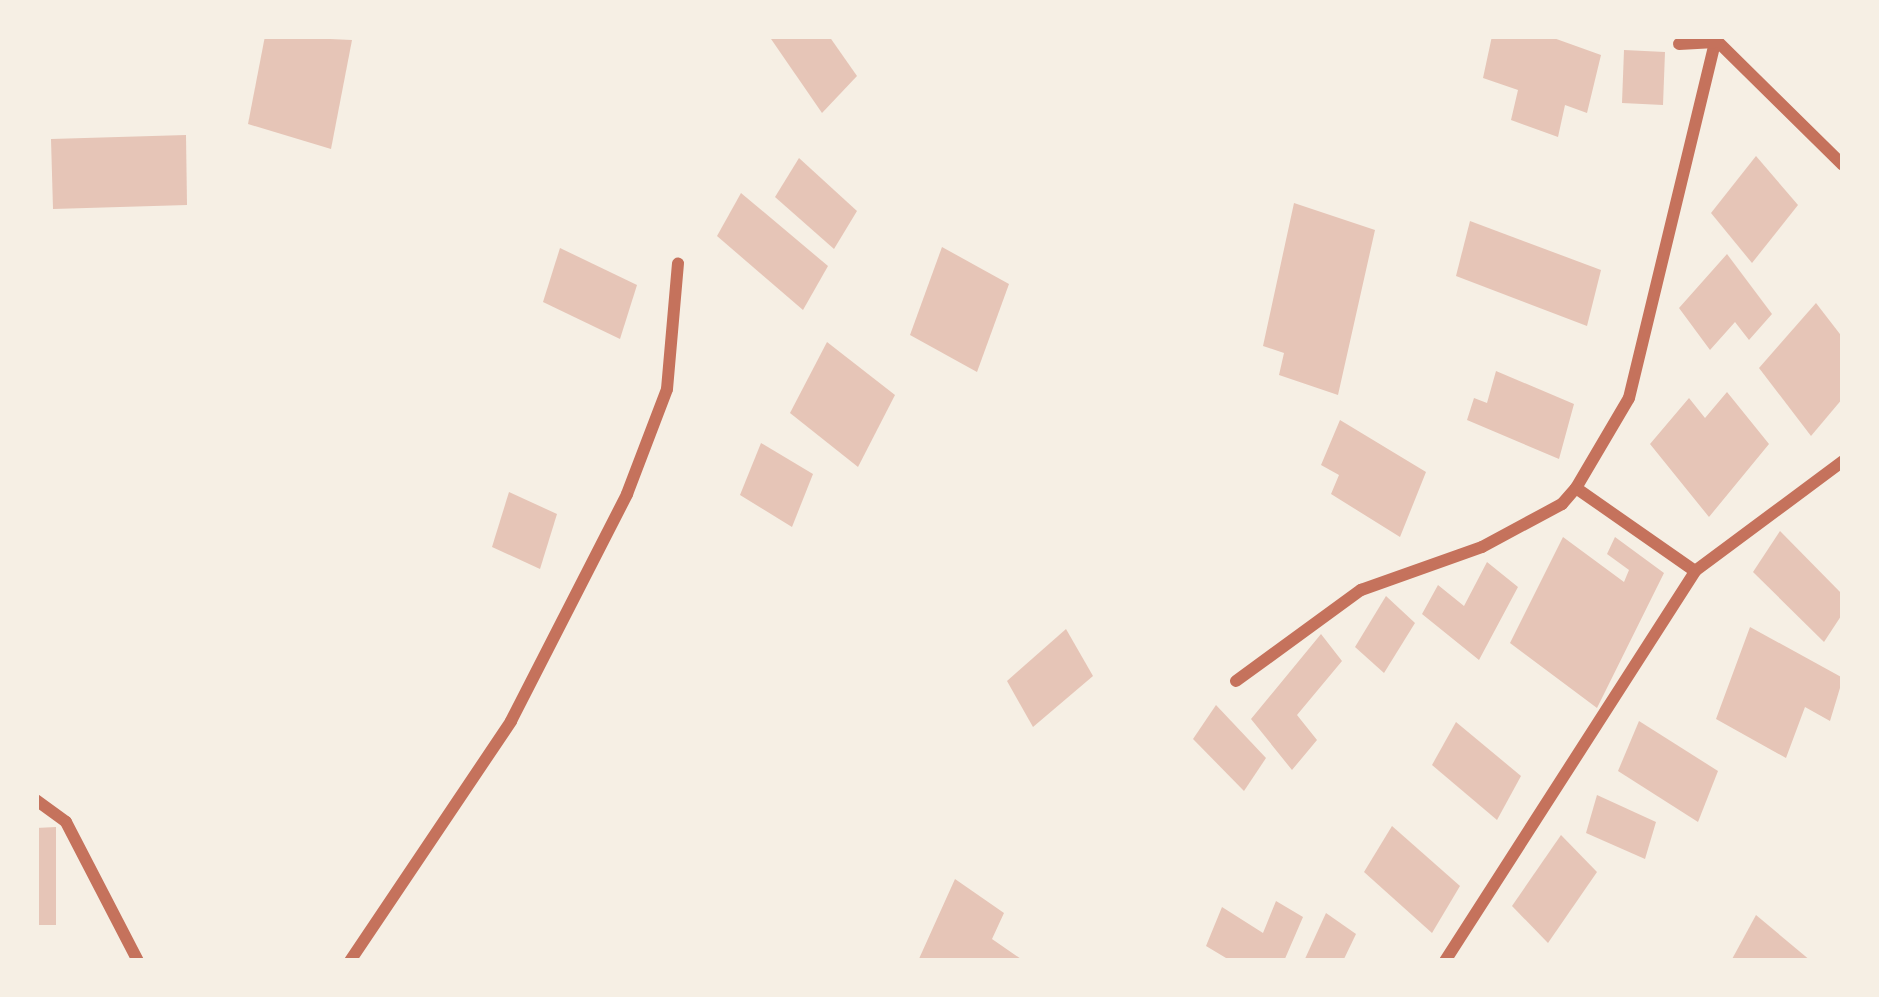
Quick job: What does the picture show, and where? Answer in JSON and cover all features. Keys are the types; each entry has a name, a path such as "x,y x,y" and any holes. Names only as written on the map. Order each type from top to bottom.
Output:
{"street":[{"path":"1679,44 1714,39"},
{"path":"1714,39 1843,165"},
{"path":"1236,681 1361,590 1481,547 1562,505 1576,488 1629,398 1714,39"},
{"path":"350,961 511,721 627,494 667,389 678,263"},
{"path":"1445,961 1696,572 1843,461"},
{"path":"1576,488 1696,572"},
{"path":"36,800 66,822 138,961"}],"building":[{"path":"265,36 352,40 331,149 248,124"},
{"path":"769,36 829,36 857,76 822,113"},
{"path":"1492,36 1548,36 1601,55 1587,113 1565,105 1558,137 1511,120 1518,90 1483,78"},
{"path":"1624,50 1665,52 1663,105 1622,103"},
{"path":"186,135 187,205 53,209 51,139"},
{"path":"1756,156 1798,205 1752,263 1711,213"},
{"path":"799,158 857,211 834,249 775,197"},
{"path":"741,193 828,266 803,310 717,236"},
{"path":"1294,203 1375,230 1338,395 1279,375 1284,353 1263,346"},
{"path":"1470,221 1601,270 1587,326 1456,276"},
{"path":"942,247 1009,284 977,372 910,335"},
{"path":"560,248 637,285 620,339 543,302"},
{"path":"1727,254 1772,314 1749,340 1735,322 1710,350 1679,308"},
{"path":"1816,303 1843,338 1843,398 1811,436 1759,368"},
{"path":"827,342 895,395 858,467 790,413"},
{"path":"1496,371 1574,404 1559,459 1467,420 1474,398 1487,403"},
{"path":"1727,392 1769,444 1709,517 1650,444 1689,398 1705,418"},
{"path":"1340,420 1426,472 1400,537 1331,494 1339,475 1321,465"},
{"path":"761,443 813,474 792,527 740,495"},
{"path":"509,492 557,514 540,569 492,547"},
{"path":"1780,531 1843,595 1843,613 1824,642 1753,572"},
{"path":"1563,537 1624,582 1629,570 1607,554 1615,537 1664,573 1597,708 1510,643"},
{"path":"1487,562 1518,587 1479,660 1422,614 1438,585 1464,606"},
{"path":"1386,596 1415,623 1384,673 1355,647"},
{"path":"1750,627 1843,678 1830,721 1805,707 1786,758 1716,719"},
{"path":"1066,629 1093,676 1033,727 1007,681"},
{"path":"1321,634 1342,661 1297,715 1317,740 1292,770 1251,719"},
{"path":"1216,705 1266,758 1244,791 1193,739"},
{"path":"1639,721 1718,771 1698,822 1618,771"},
{"path":"1456,722 1521,776 1497,820 1432,765"},
{"path":"1597,795 1656,822 1645,859 1586,833"},
{"path":"1392,826 1460,886 1432,933 1364,872"},
{"path":"56,827 56,925 36,925 36,828"},
{"path":"1561,835 1597,872 1548,943 1512,906"},
{"path":"955,879 1004,913 992,939 1024,961 918,961"},
{"path":"1276,901 1303,917 1284,961 1231,961 1206,946 1222,907 1263,933"},
{"path":"1326,913 1356,934 1343,961 1304,961"},
{"path":"1756,915 1811,961 1731,961"}]}
